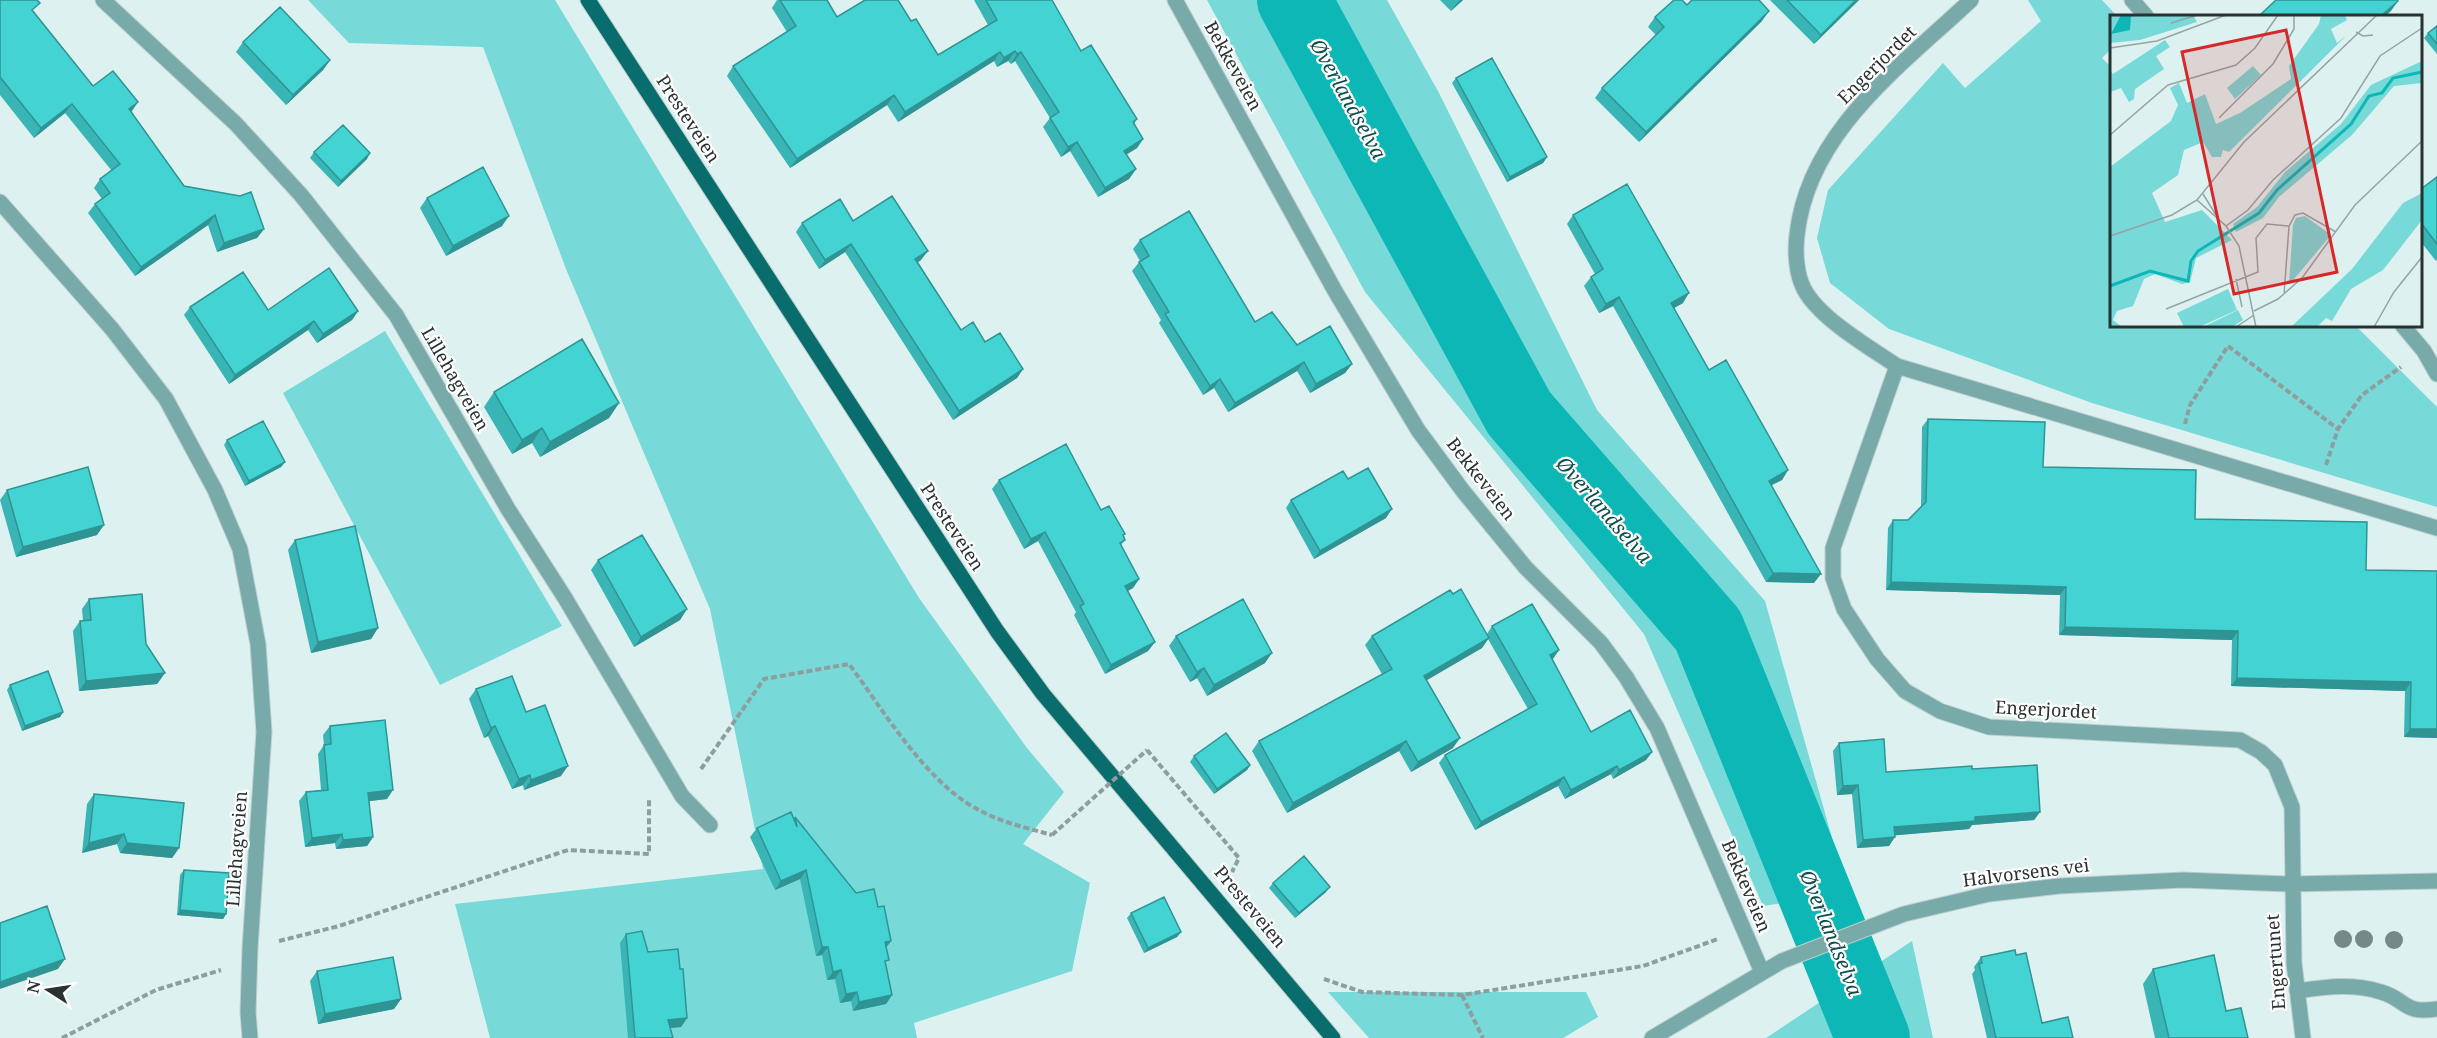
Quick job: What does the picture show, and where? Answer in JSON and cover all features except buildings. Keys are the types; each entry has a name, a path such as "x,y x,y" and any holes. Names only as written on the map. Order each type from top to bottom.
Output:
{"main road":[{"name":"Presteveien","path":"588,0 1004,640 1042,694 1333,1038"}],"street":[{"name":"Lillehagveien","path":"103,0 236,124 315,212 396,315 502,499 565,597 682,796 710,825"},
{"name":"Bekkeveien","path":"1175,0 1335,291 1418,430 1463,491 1526,568 1601,643 1626,677 1657,728 1762,972"},
{"name":"Engerjordet","path":"1971,0 1866,99 1822,154 1800,210 1795,251 1803,288 1833,322 1898,366 2437,528"},
{"path":"2132,0 2144,15"},
{"name":"Lillehagveien","path":"0,202 112,329 166,399 215,490 240,549 258,644 264,732 250,954 248,1012 250,1038"},
{"path":"2404,327 2424,351 2437,374"},
{"name":"Engerjordet","path":"1898,366 1833,548 1833,578 1844,609 1877,659 1905,691 1940,711 1989,728 2240,740 2261,752 2275,765 2292,807 2291,884"},
{"name":"Halvorsens vei","path":"1652,1038 1782,961 1864,927 1904,914 1989,894 2059,886 2183,879 2291,884 2437,881"},
{"name":"Engertunet","path":"2291,884 2302,1038"},
{"path":"2297,990 2343,985 2382,992 2417,1012 2437,1009"}],"path":[{"path":"2179,450 2190,405 2228,346 2338,429"},
{"path":"2317,491 2338,429 2362,395 2424,351"},
{"path":"682,796 764,678 849,664 928,770 976,809 1018,826 1052,835 1147,750 1239,858 1230,875 1222,866"},
{"path":"1131,756 1138,766"},
{"path":"62,1038 156,990 250,954 568,850 649,854 649,778 666,769"},
{"path":"1319,978 1362,992 1462,995 1643,966 1744,930"},
{"path":"1462,995 1483,1038"}],"shaded area":[{"path":"308,0 555,0 919,598 1027,748 1064,792 1023,844 1090,883 1072,971 914,1023 917,1038 490,1038 455,904 763,869 710,609 566,269 483,47 349,43"},
{"path":"1207,0 1387,0 1439,93 1597,410 1765,601 1848,894 1763,906 1644,634 1365,292"},
{"path":"2028,0 2102,0 2116,15 2110,15 2110,50 2102,58 2110,66 2110,327 2357,327 2437,407 2437,507 2092,403 1889,329 1830,283 1817,238 1828,190 1943,63 1965,88 2041,21"},
{"path":"385,331 562,626 440,685 283,393"},
{"path":"1912,941 1933,1038 1766,1038"},
{"path":"1328,992 1586,992 1598,1017 1563,1038 1369,1038"}],"waterway":[{"name":"Øverlandselva","path":"1294,0 1519,413 1708,630 1873,1038"}]}
